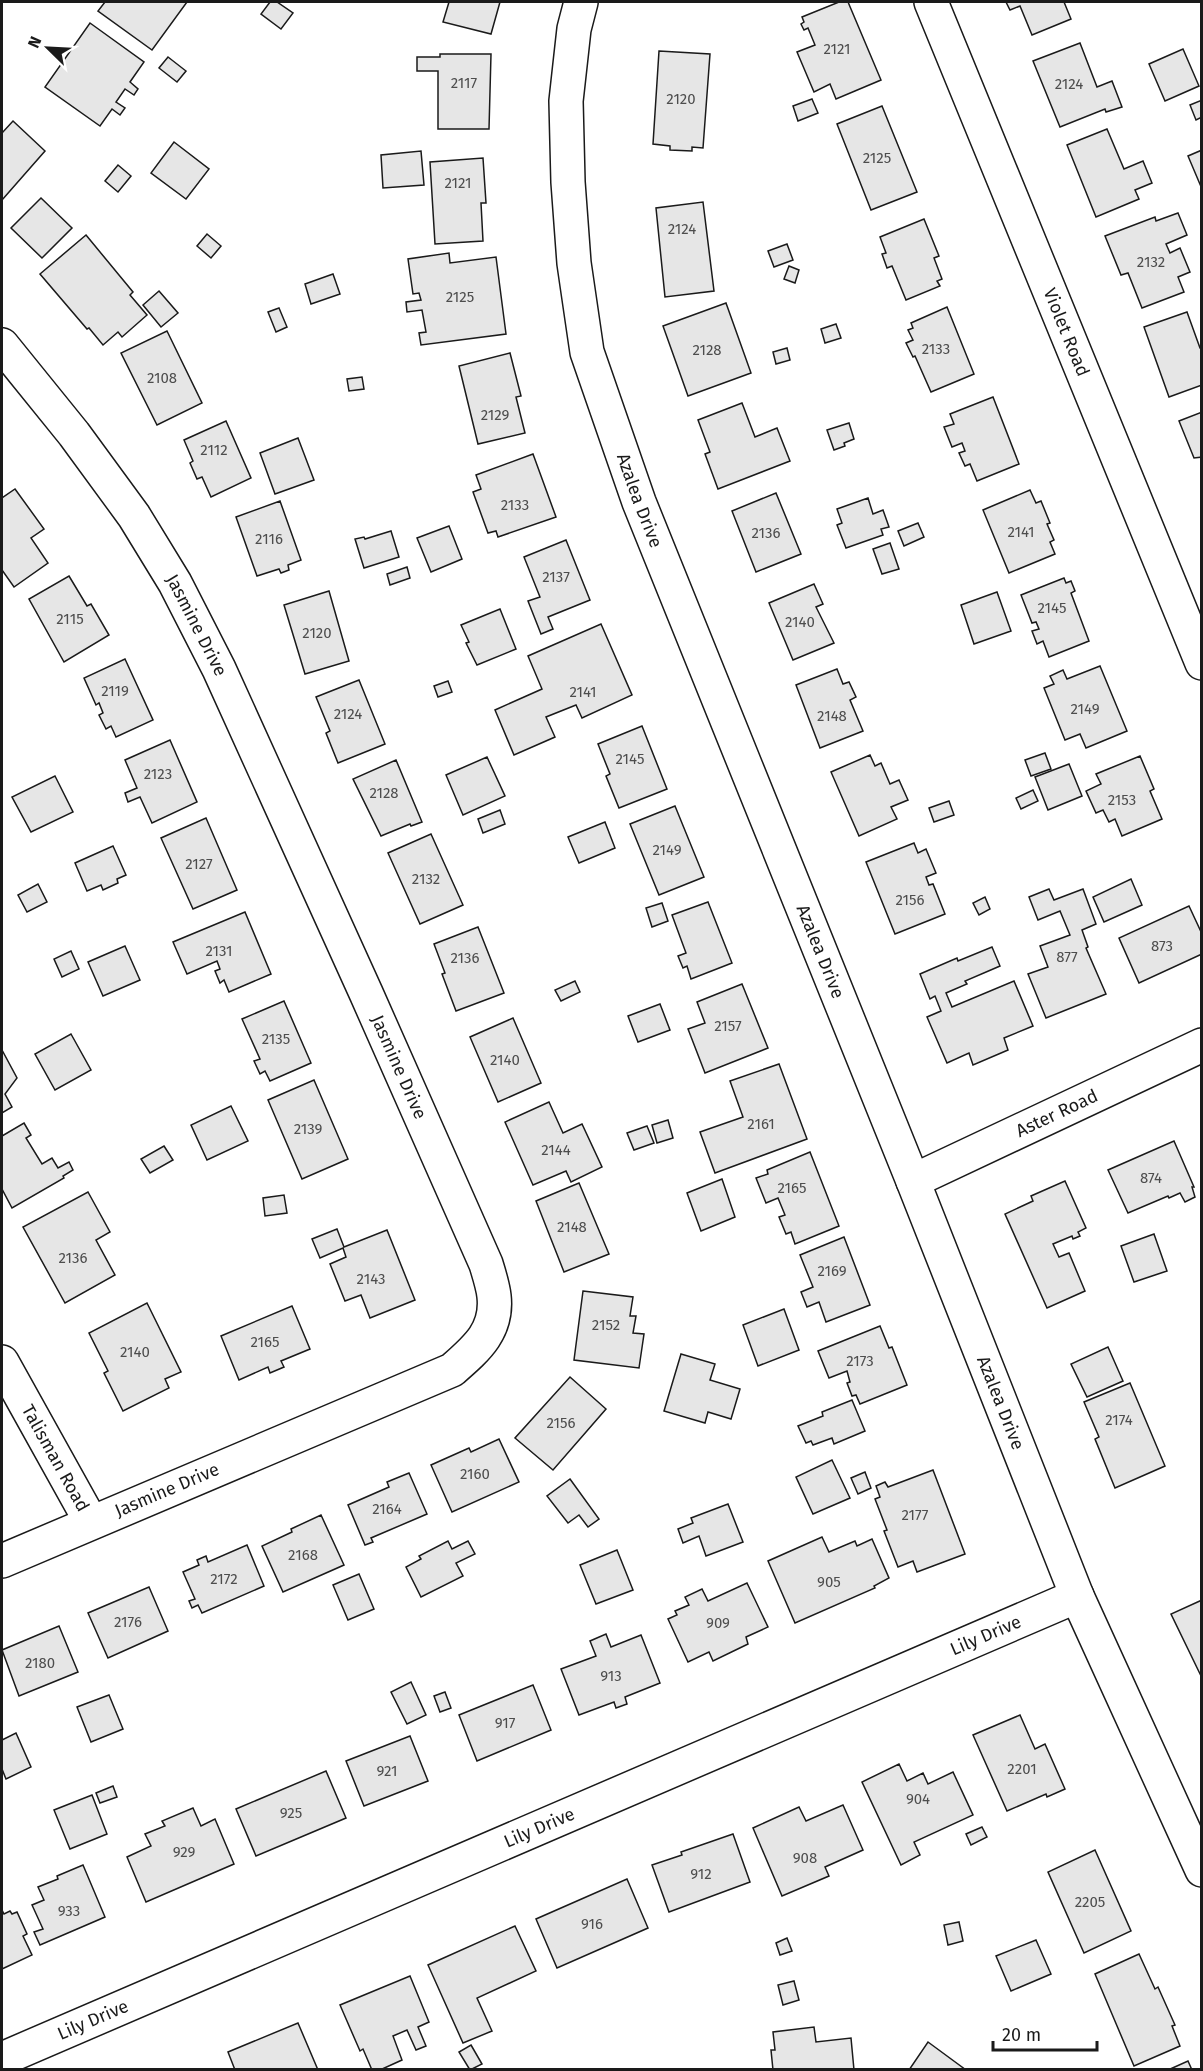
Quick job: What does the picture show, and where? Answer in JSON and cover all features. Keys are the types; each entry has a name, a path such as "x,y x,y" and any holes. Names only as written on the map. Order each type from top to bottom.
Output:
{"street":[{"name":"Azalea Drive","path":"581,2 574,29 566,101 568,182 574,263 587,352 639,502 1077,1596 1202,1870"},
{"name":"Violet Road","path":"932,2 1202,663"},
{"name":"Jasmine Drive","path":"2,345 81,443 134,516 175,583 219,669 371,1003 486,1264 494,1296 492,1325 478,1347 452,1370 2,1561"},
{"name":"Aster Road","path":"912,1180 1202,1045"},
{"name":"Talisman Road","path":"2,1362 91,1522"},
{"name":"Lily Drive","path":"2,2059 1077,1596"}],"building":[{"path":"105,2 187,2 152,50 98,11"},
{"path":"270,2 277,2 293,13 281,29 261,14"},
{"path":"449,2 500,2 491,34 443,22"},
{"path":"839,2 848,2 881,80 836,99 830,84 814,92 797,52 815,45 808,28 804,30 801,24 804,22 802,17"},
{"path":"1006,2 1064,2 1071,19 1032,35 1020,6 1010,10"},
{"path":"90,23 144,62 130,82 138,89 134,95 125,89 116,102 125,108 120,115 112,109 100,126 45,87"},
{"path":"1080,43 1097,87 1112,81 1122,107 1106,112 1105,109 1060,127 1033,61"},
{"path":"1183,49 1199,86 1165,101 1149,64"},
{"path":"659,51 710,54 703,148 692,147 692,151 670,150 670,146 653,144"},
{"path":"440,54 491,54 489,129 438,129 438,71 417,71 417,57 440,57"},
{"path":"168,57 186,71 177,82 159,68"},
{"path":"812,99 818,113 798,121 793,106"},
{"path":"1202,100 1202,117 1196,120 1190,105"},
{"path":"882,106 917,192 871,210 837,124"},
{"path":"13,121 45,151 2,200 2,133"},
{"path":"1107,129 1124,169 1143,161 1152,183 1135,190 1139,199 1096,217 1067,145"},
{"path":"174,142 209,169 186,199 151,173"},
{"path":"1202,150 1202,189 1188,156"},
{"path":"421,151 424,185 383,188 381,155"},
{"path":"483,158 486,203 481,203 483,241 435,244 430,162"},
{"path":"118,165 131,176 118,192 105,181"},
{"path":"41,198 72,228 42,258 11,228"},
{"path":"703,202 714,291 665,297 656,208"},
{"path":"1178,213 1187,235 1166,244 1170,253 1180,248 1190,272 1178,277 1184,292 1142,308 1128,273 1121,275 1105,236 1155,217 1156,221"},
{"path":"924,219 939,256 934,258 942,279 937,281 940,286 906,300 892,266 887,268 882,254 886,253 880,237"},
{"path":"207,234 221,246 211,258 197,246"},
{"path":"86,235 133,292 130,295 147,315 122,337 118,332 103,345 40,274"},
{"path":"787,244 793,260 774,267 768,251"},
{"path":"449,253 450,263 496,257 506,334 421,345 419,333 426,332 422,310 407,312 406,302 421,300 419,293 413,294 408,259"},
{"path":"789,266 799,270 795,283 784,279"},
{"path":"333,274 340,294 311,304 305,284"},
{"path":"159,291 178,313 161,327 143,305"},
{"path":"726,303 751,373 688,396 663,326"},
{"path":"947,307 974,374 931,392 915,356 913,357 906,343 913,340 908,330 913,328 911,323"},
{"path":"279,308 287,327 276,332 268,312"},
{"path":"1187,312 1200,348 1202,348 1202,385 1169,397 1144,327"},
{"path":"836,324 841,338 825,343 821,329"},
{"path":"167,331 202,403 157,425 121,353"},
{"path":"787,348 790,360 776,364 773,352"},
{"path":"510,353 521,396 516,397 525,433 478,444 459,366"},
{"path":"362,377 364,389 349,391 347,379"},
{"path":"993,397 1019,464 977,481 970,464 965,466 959,453 965,451 962,443 952,447 944,427 954,424 950,414"},
{"path":"742,403 755,437 777,428 790,461 718,489 705,454 710,452 698,420"},
{"path":"1202,412 1202,457 1194,458 1179,421"},
{"path":"226,421 251,478 211,497 202,477 197,479 190,463 193,461 184,440"},
{"path":"849,423 854,439 834,450 827,430"},
{"path":"298,438 314,480 275,494 260,453"},
{"path":"533,454 556,517 498,537 496,531 488,533 473,492 481,489 476,475"},
{"path":"15,489 44,529 31,538 48,563 14,587 2,570 2,498"},
{"path":"1030,490 1036,503 1041,501 1050,523 1047,524 1054,540 1050,542 1055,554 1009,573 983,510"},
{"path":"776,493 801,554 756,572 732,511"},
{"path":"868,498 873,514 883,510 889,527 881,529 883,535 846,548 837,525 842,523 837,509"},
{"path":"280,501 301,560 288,565 289,570 281,573 279,569 257,576 236,517"},
{"path":"918,523 924,537 904,546 898,531"},
{"path":"449,526 462,559 431,572 417,538"},
{"path":"391,531 399,557 364,568 355,539 364,537 365,539"},
{"path":"566,540 590,600 548,617 553,629 541,634 528,601 540,597 524,557"},
{"path":"890,543 899,569 882,574 873,549"},
{"path":"407,567 410,578 390,585 387,574"},
{"path":"69,576 87,606 91,604 109,635 64,662 29,599"},
{"path":"1064,578 1066,583 1071,581 1075,591 1071,593 1089,641 1049,657 1043,641 1037,644 1032,631 1039,629 1036,622 1032,623 1021,595"},
{"path":"814,584 823,604 816,607 834,643 793,660 769,603"},
{"path":"329,591 349,661 305,674 284,605"},
{"path":"997,592 1011,631 974,644 961,605"},
{"path":"500,609 516,649 477,665 466,643 469,642 461,625"},
{"path":"601,624 632,695 582,718 576,705 546,717 555,737 514,755 495,710 542,689 528,656"},
{"path":"125,659 153,720 116,737 111,726 106,729 99,715 103,713 99,703 96,705 84,678"},
{"path":"1100,666 1127,731 1086,748 1080,734 1065,740 1044,688 1054,684 1050,676 1063,670 1067,679"},
{"path":"837,669 843,684 849,682 856,697 850,700 863,731 820,748 796,685"},
{"path":"359,680 385,744 338,763 326,733 330,731 316,697"},
{"path":"448,681 452,692 438,697 434,686"},
{"path":"642,726 667,789 619,808 606,776 610,774 598,744"},
{"path":"170,740 197,802 152,823 140,797 128,802 125,793 137,788 125,760"},
{"path":"1045,753 1051,769 1031,776 1025,760"},
{"path":"870,755 875,766 881,763 890,784 899,780 908,800 891,807 897,819 859,836 831,772"},
{"path":"1140,756 1154,789 1150,791 1162,819 1122,836 1115,819 1109,822 1103,810 1096,813 1086,791 1101,784 1096,774"},
{"path":"487,757 505,796 463,815 446,775"},
{"path":"396,760 422,822 411,826 410,824 381,836 353,779"},
{"path":"1069,764 1082,796 1048,810 1035,777"},
{"path":"55,776 73,812 31,832 12,797"},
{"path":"1033,790 1038,801 1021,809 1016,798"},
{"path":"949,801 954,815 934,822 929,808"},
{"path":"675,806 704,877 659,895 630,824"},
{"path":"500,810 505,824 483,833 478,819"},
{"path":"206,818 237,890 193,909 161,838"},
{"path":"605,822 615,848 579,863 568,837"},
{"path":"431,834 463,905 420,924 388,853"},
{"path":"914,843 918,853 926,849 936,873 926,877 929,885 933,884 945,914 895,934 866,862"},
{"path":"113,846 126,875 117,879 118,883 103,890 101,885 87,891 75,863"},
{"path":"1131,879 1142,905 1104,922 1093,897"},
{"path":"38,884 47,902 27,912 18,895"},
{"path":"1049,889 1054,900 1083,889 1096,924 1082,930 1088,947 1086,948 1106,994 1046,1018 1028,974 1048,967 1040,946 1070,935 1060,911 1038,920 1029,897"},
{"path":"985,897 990,909 979,915 973,903"},
{"path":"708,902 732,963 691,979 687,966 683,968 678,956 686,953 672,915"},
{"path":"662,903 668,921 652,927 646,908"},
{"path":"1189,906 1202,934 1202,954 1139,983 1119,938"},
{"path":"245,912 271,974 229,992 224,980 220,983 215,971 220,969 217,961 187,974 173,942"},
{"path":"478,927 504,993 456,1011 434,944"},
{"path":"125,946 140,980 103,996 88,962"},
{"path":"992,947 1000,966 965,981 967,984 946,993 952,1007 1014,981 1033,1026 1004,1038 1008,1050 973,1065 969,1053 947,1063 927,1017 941,1011 935,996 930,999 920,974 957,958 958,961"},
{"path":"71,951 79,969 62,977 54,959"},
{"path":"575,981 580,992 561,1001 555,990"},
{"path":"742,984 768,1048 705,1073 688,1029 705,1023 697,1002"},
{"path":"284,1001 311,1063 270,1081 265,1071 260,1074 254,1061 260,1059 242,1019"},
{"path":"660,1004 670,1030 638,1042 628,1016"},
{"path":"513,1018 541,1083 498,1102 470,1037"},
{"path":"71,1034 91,1070 55,1090 35,1054"},
{"path":"2,1050 17,1078 5,1094 12,1107 2,1113"},
{"path":"779,1064 807,1139 715,1173 700,1132 743,1117 730,1081"},
{"path":"314,1080 348,1159 302,1179 268,1100"},
{"path":"549,1102 563,1133 582,1124 602,1167 571,1182 566,1171 533,1185 505,1122"},
{"path":"231,1106 248,1141 207,1160 191,1125"},
{"path":"668,1120 673,1138 657,1143 652,1125"},
{"path":"24,1123 31,1135 26,1138 42,1164 52,1158 58,1168 69,1162 73,1170 63,1176 64,1178 12,1208 2,1189 2,1136"},
{"path":"647,1126 654,1143 634,1150 627,1133"},
{"path":"1174,1141 1194,1187 1192,1187 1195,1197 1185,1202 1180,1193 1128,1213 1108,1170"},
{"path":"164,1146 173,1160 150,1173 141,1159"},
{"path":"810,1152 839,1226 795,1244 791,1232 786,1234 779,1217 785,1215 778,1198 766,1203 756,1178 768,1174 767,1170"},
{"path":"722,1179 735,1217 701,1231 687,1193"},
{"path":"1065,1181 1086,1228 1078,1232 1080,1236 1073,1239 1072,1236 1053,1244 1059,1257 1069,1253 1085,1291 1047,1308 1005,1214 1033,1201 1031,1196"},
{"path":"579,1183 609,1254 564,1272 536,1201"},
{"path":"88,1192 110,1232 96,1240 115,1275 65,1303 23,1227"},
{"path":"284,1195 287,1213 265,1216 263,1198"},
{"path":"337,1229 344,1247 387,1230 415,1300 370,1318 361,1295 345,1301 330,1264 346,1257 343,1248 320,1258 312,1239"},
{"path":"1154,1234 1167,1271 1134,1282 1121,1246"},
{"path":"844,1237 870,1305 826,1322 819,1302 807,1307 801,1292 813,1287 800,1255"},
{"path":"583,1291 633,1297 630,1316 636,1316 633,1333 644,1334 639,1368 574,1360"},
{"path":"147,1303 181,1372 165,1379 169,1388 123,1411 104,1373 108,1371 89,1333"},
{"path":"292,1306 310,1349 281,1361 284,1367 270,1373 268,1367 239,1380 221,1336"},
{"path":"784,1309 799,1350 758,1366 743,1325"},
{"path":"880,1326 889,1348 892,1347 907,1385 860,1404 856,1395 852,1396 847,1383 850,1382 847,1371 829,1378 818,1351"},
{"path":"1108,1347 1123,1381 1087,1397 1071,1364"},
{"path":"681,1354 715,1364 710,1380 740,1389 731,1419 708,1412 705,1423 664,1411"},
{"path":"570,1377 606,1409 553,1470 515,1438"},
{"path":"1130,1383 1165,1466 1115,1488 1095,1439 1099,1437 1084,1402"},
{"path":"852,1400 865,1431 834,1444 832,1438 813,1445 811,1441 806,1443 798,1426 823,1416 822,1412"},
{"path":"499,1439 519,1482 452,1512 431,1465 469,1448 471,1452"},
{"path":"832,1460 850,1498 813,1514 796,1477"},
{"path":"933,1470 965,1554 917,1572 913,1561 898,1567 875,1499 880,1497 876,1486 885,1482 888,1487"},
{"path":"865,1472 871,1488 858,1494 851,1478"},
{"path":"409,1473 427,1514 371,1538 373,1542 365,1545 348,1505 389,1487 387,1482"},
{"path":"570,1479 599,1519 588,1527 579,1515 568,1523 547,1496"},
{"path":"728,1504 743,1542 706,1556 699,1536 683,1543 678,1529 693,1523 691,1518"},
{"path":"321,1515 344,1565 283,1592 262,1546"},
{"path":"822,1537 829,1552 855,1541 857,1546 872,1539 889,1578 874,1586 875,1588 795,1623 768,1561"},
{"path":"448,1541 452,1549 468,1541 475,1554 456,1563 463,1576 421,1597 406,1567 421,1559 419,1556"},
{"path":"247,1545 264,1586 202,1613 198,1605 192,1608 189,1601 195,1599 183,1572 199,1565 197,1560 206,1556 208,1562"},
{"path":"617,1550 633,1590 596,1604 580,1565"},
{"path":"359,1574 374,1609 348,1620 333,1585"},
{"path":"747,1583 768,1627 746,1637 748,1644 713,1661 709,1652 688,1662 668,1619 677,1615 675,1611 689,1605 685,1597 702,1589 708,1601"},
{"path":"149,1587 168,1631 108,1658 88,1613"},
{"path":"1202,1600 1202,1678 1171,1614"},
{"path":"59,1626 78,1672 19,1696 2,1650"},
{"path":"606,1634 611,1647 641,1635 660,1683 625,1697 627,1704 616,1708 614,1702 579,1715 561,1669 596,1656 590,1641"},
{"path":"411,1682 426,1715 407,1724 391,1692"},
{"path":"533,1685 551,1730 477,1761 459,1715"},
{"path":"445,1692 451,1708 440,1712 434,1696"},
{"path":"109,1695 123,1729 91,1742 77,1707"},
{"path":"1020,1715 1035,1749 1045,1744 1065,1789 1047,1797 1046,1794 1007,1811 973,1735"},
{"path":"16,1733 31,1767 6,1779 2,1769 2,1740"},
{"path":"410,1736 428,1781 364,1806 346,1761"},
{"path":"899,1764 907,1781 923,1773 928,1784 953,1772 973,1815 914,1842 920,1855 901,1865 862,1782"},
{"path":"326,1771 346,1818 256,1856 236,1809"},
{"path":"113,1786 117,1797 100,1803 96,1793"},
{"path":"92,1795 107,1834 70,1849 54,1810"},
{"path":"843,1805 863,1850 825,1867 829,1876 782,1896 753,1828 799,1807 806,1821"},
{"path":"193,1808 201,1826 215,1819 234,1864 146,1902 127,1857 151,1846 145,1834 165,1826 162,1821"},
{"path":"982,1827 987,1837 971,1845 966,1834"},
{"path":"733,1834 750,1882 669,1912 652,1865"},
{"path":"1095,1850 1131,1931 1084,1953 1048,1872"},
{"path":"83,1865 105,1917 40,1945 34,1932 43,1929 32,1905 44,1900 38,1887"},
{"path":"627,1879 648,1928 557,1968 536,1919"},
{"path":"2,1910 4,1914 10,1911 12,1914 17,1912 27,1934 23,1936 32,1955 2,1969"},
{"path":"959,1922 963,1941 948,1945 944,1925"},
{"path":"515,1926 536,1971 477,1998 492,2031 463,2043 428,1965"},
{"path":"787,1938 792,1951 780,1955 776,1943"},
{"path":"1036,1940 1051,1974 1011,1991 996,1956"},
{"path":"1139,1954 1155,1989 1158,1987 1175,2025 1172,2026 1180,2046 1134,2066 1095,1974"},
{"path":"410,1976 429,2022 418,2027 426,2046 416,2050 407,2030 393,2036 402,2060 380,2070 372,2070 363,2049 360,2051 340,2005"},
{"path":"794,1981 799,2000 783,2005 778,1985"},
{"path":"298,2023 318,2070 235,2070 228,2052"},
{"path":"814,2027 816,2042 851,2038 854,2070 773,2070 771,2050 775,2050 773,2032"},
{"path":"928,2042 966,2070 909,2070"},
{"path":"471,2045 482,2064 470,2070 459,2052"},
{"path":"1188,2061 1192,2070 1168,2070"}]}
